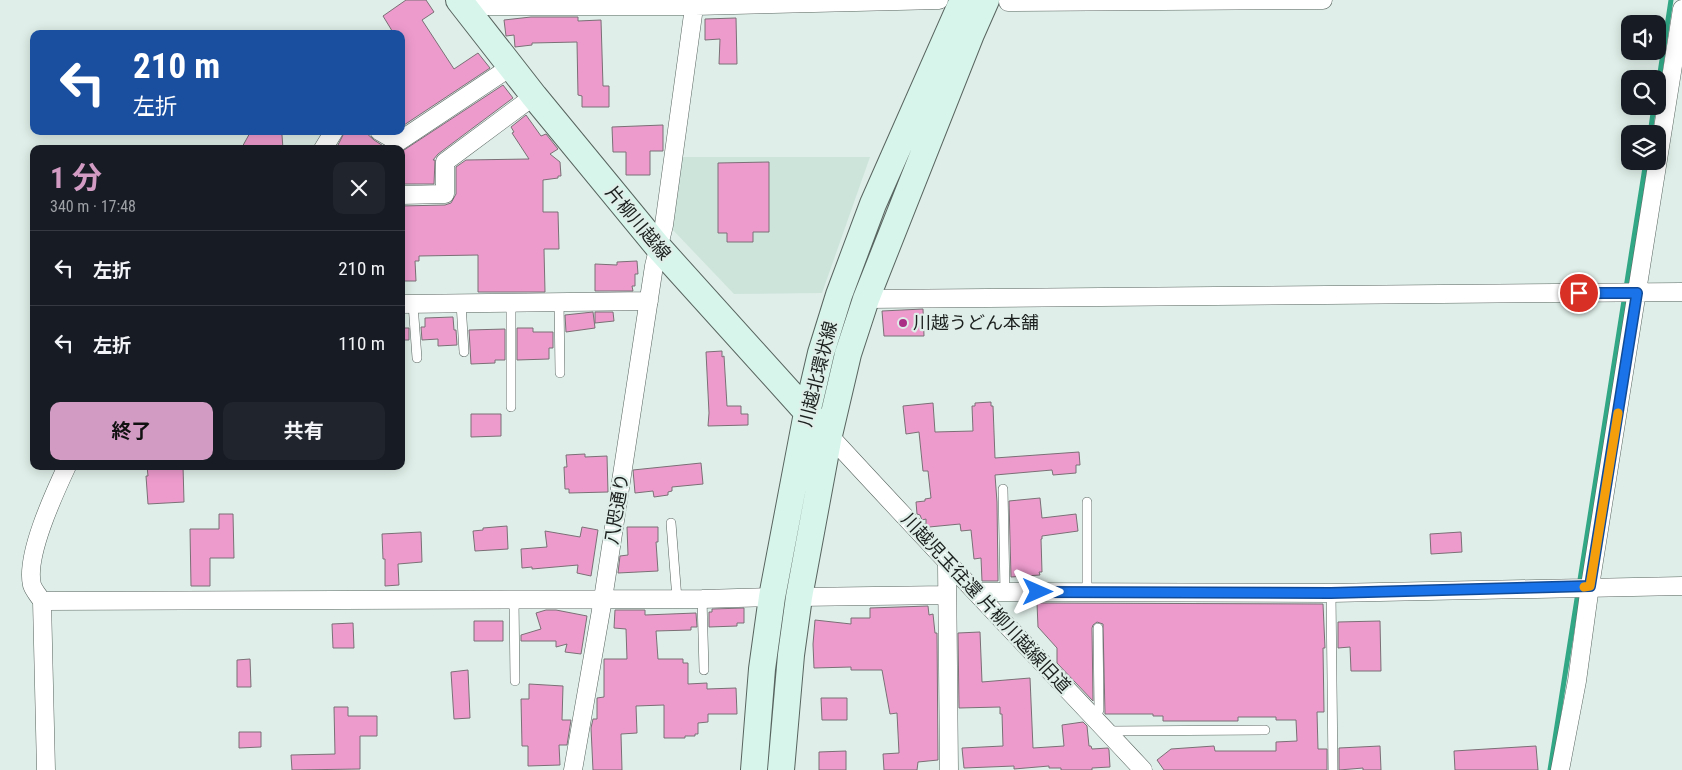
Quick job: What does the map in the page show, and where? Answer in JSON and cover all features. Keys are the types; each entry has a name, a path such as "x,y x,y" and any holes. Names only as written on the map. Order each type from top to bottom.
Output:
{"main road":[{"name":"川越北環状線","path":"754,770 762,669 772,597 807,413 821,353 839,295 873,204 962,0"},
{"name":"川越北環状線","path":"780,770 790,655 799,597 828,435 848,354 866,300 971,34 997,1"},
{"name":"片柳川越線","path":"462,3 534,96 659,248 828,435"}],"street":[{"path":"462,3 940,0"},
{"path":"997,1 1323,0"},
{"name":"八咫通り","path":"573,770 603,599 649,301 664,225 695,3"},
{"path":"1560,770 1577,681 1590,586 1682,9"},
{"path":"386,135 398,142 512,66"},
{"path":"405,195 445,194 445,162 534,96"},
{"path":"866,300 1682,292"},
{"path":"407,304 649,301"},
{"name":"川越児玉往還 片柳川越線旧道","path":"828,435 947,564 977,592 1143,770"},
{"path":"46,770 42,601 32,587 31,575 38,536 65,470"},
{"path":"947,564 949,770"},
{"path":"977,592 1331,593 1590,586 1682,586"},
{"path":"799,597 947,595"},
{"path":"42,601 702,599 772,597"}],"lane":[{"path":"559,301 560,373"},
{"path":"511,302 511,407"},
{"path":"461,303 464,352"},
{"path":"407,304 417,358"},
{"path":"1003,489 1005,592"},
{"path":"1087,502 1087,592"},
{"path":"671,523 677,599"},
{"path":"1331,593 1333,770"},
{"path":"514,599 515,681"},
{"path":"702,599 704,670"},
{"path":"1095,719 1099,710 1098,628"},
{"path":"1107,732 1265,730"}],"shaded area":[{"path":"682,157 870,157 822,293 734,294 672,229"}],"building":[{"path":"406,0 426,0 434,12 422,20 454,69 478,53 490,68 405,124 405,30 392,30 383,16"},
{"path":"531,17 578,17 578,21 601,20 603,86 609,86 609,107 582,107 582,96 578,95 577,42 532,43 532,45 515,47 514,35 506,36 504,20"},
{"path":"736,18 737,64 719,64 720,39 705,40 705,19"},
{"path":"503,85 513,98 438,154 433,160 435,160 434,184 405,184 405,149"},
{"path":"526,115 541,136 546,134 558,149 550,154 560,162 561,176 543,180 543,212 558,212 559,249 544,249 545,292 478,292 478,255 419,256 419,261 415,261 416,281 405,281 405,206 445,205 451,203 456,194 456,167 466,160 529,159 512,133 514,132 511,127"},
{"path":"663,125 663,151 650,151 650,175 626,175 626,152 613,152 612,127"},
{"path":"249,135 282,135 283,145 243,145"},
{"path":"343,135 368,135 382,145 338,145"},
{"path":"769,162 769,232 753,232 753,242 727,242 727,233 718,233 718,163"},
{"path":"637,261 638,274 635,274 635,286 632,286 633,291 595,291 595,264 617,265 617,262"},
{"name":"川越うどん本舗","path":"923,309 924,336 884,336 882,311"},
{"path":"593,312 595,328 566,332 565,315"},
{"path":"595,312 613,312 614,321 595,323"},
{"path":"453,317 457,345 438,346 438,339 422,340 421,327 425,327 425,318"},
{"path":"405,328 409,328 409,340 405,340"},
{"path":"517,328 533,328 533,332 553,332 553,348 549,348 549,359 517,360"},
{"path":"505,329 505,360 495,360 495,363 471,364 469,330"},
{"path":"722,351 722,357 724,356 727,406 741,406 741,414 748,414 748,425 708,426 706,352"},
{"path":"991,402 991,406 993,406 995,458 1079,452 1080,465 1076,465 1076,473 1053,475 1052,470 995,475 998,581 982,581 981,558 974,559 971,530 961,531 960,524 929,527 926,524 926,519 922,520 920,515 917,514 916,502 931,498 928,471 923,471 919,432 906,434 903,406 933,403 935,432 973,431 972,406 975,406 975,403"},
{"path":"471,414 501,414 501,436 471,437"},
{"path":"585,454 585,457 607,456 608,492 569,493 569,489 565,489 564,467 567,467 566,455"},
{"path":"701,463 703,484 672,487 672,491 668,492 668,495 654,497 653,491 635,493 633,470"},
{"path":"147,470 183,470 184,502 148,504 146,476 148,476"},
{"path":"1040,498 1042,518 1076,514 1078,531 1042,536 1042,572 1039,572 1040,575 1011,577 1009,501"},
{"path":"219,514 233,514 234,558 210,558 210,586 191,586 190,529 219,529"},
{"path":"507,526 508,549 475,551 473,531 483,530 483,528"},
{"path":"582,527 598,530 591,576 577,573 578,565 532,569 532,567 522,568 521,549 547,547 545,531 580,537"},
{"path":"627,527 658,527 658,542 656,542 658,571 618,573 620,556 628,555"},
{"path":"421,532 422,562 398,564 399,585 385,586 385,559 383,559 382,534"},
{"path":"1461,532 1462,552 1431,554 1430,534"},
{"path":"1037,603 1323,604 1325,648 1323,648 1324,712 1317,712 1318,749 1327,749 1327,770 1164,770 1157,760 1171,749 1214,746 1215,751 1276,751 1276,742 1297,741 1296,720 1276,720 1276,717 1238,717 1238,721 1163,721 1163,716 1153,716 1153,714 1105,714 1103,624 1097,622 1092,628 1093,701 1057,663 1057,648 1038,627"},
{"path":"928,606 929,615 933,614 935,633 937,633 938,760 918,762 917,770 884,770 883,754 899,753 897,713 890,714 882,670 851,670 851,667 814,668 815,620 851,624 851,618 870,618 870,608"},
{"path":"744,608 744,623 737,623 737,626 709,627 709,612 712,612 712,609"},
{"path":"546,610 587,616 581,654 565,652 567,644 556,647 556,641 521,641 521,635 541,629 536,613"},
{"path":"615,610 645,610 645,615 696,613 697,627 691,627 691,630 656,631 658,659 683,659 683,663 688,663 688,684 707,683 707,689 736,688 737,714 708,714 708,722 698,723 698,734 695,734 695,736 664,738 664,705 636,706 637,733 621,734 622,770 593,770 591,728 593,719 597,719 597,698 604,697 604,659 627,659 626,629 614,628"},
{"path":"474,621 503,621 503,641 474,641"},
{"path":"1380,621 1381,671 1351,671 1350,647 1338,648 1338,622"},
{"path":"353,623 354,648 333,648 332,624"},
{"path":"980,632 982,682 1030,678 1033,748 1064,746 1062,725 1083,722 1087,726 1089,746 1092,749 1108,748 1110,767 1092,768 1092,770 1061,770 1061,768 1049,768 1049,766 1014,769 1014,766 964,768 962,748 1003,746 1000,707 959,708 958,633"},
{"path":"250,659 251,687 237,687 237,660"},
{"path":"468,670 470,718 454,719 451,672"},
{"path":"529,684 563,686 562,720 571,720 567,745 559,745 560,765 528,766 528,746 522,746 521,699 529,699"},
{"path":"821,698 847,698 847,720 822,720"},
{"path":"334,707 348,707 348,716 377,716 377,736 360,736 360,769 292,770 291,755 335,754"},
{"path":"239,732 261,732 261,747 239,748"},
{"path":"1380,746 1381,770 1363,770 1363,768 1339,770 1339,748"},
{"path":"1536,746 1538,770 1455,770 1454,751"},
{"path":"846,751 846,770 819,770 819,752"}],"waterway":[{"path":"1660,70 1671,0"},
{"path":"1651,125 1653,115"},
{"path":"1550,770 1645,170"}],"slow traffic":[{"path":"1584,587 1590,586 1618,413"}],"place":[{"name":"川越うどん本舗","path":"903,323"}],"route":[{"path":"1038,592 1331,593 1590,586 1637,293 1579,293"}]}
